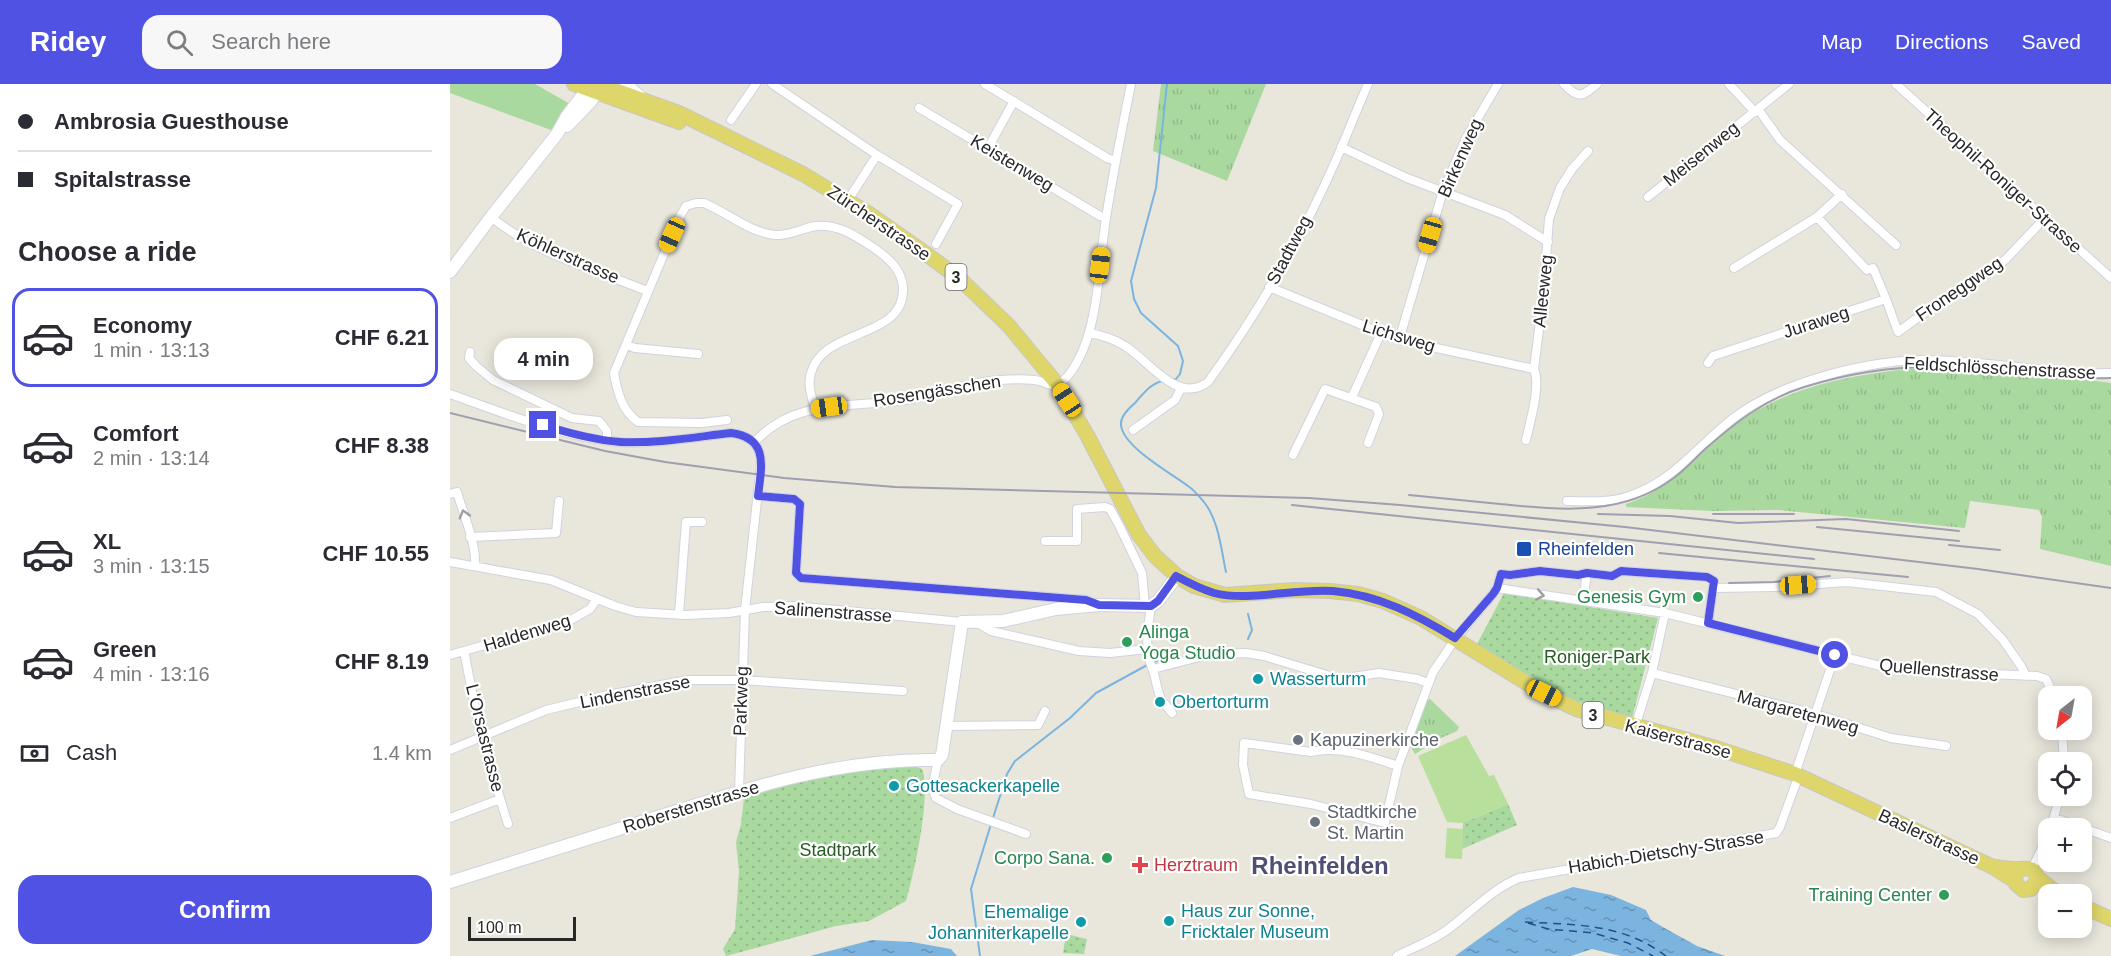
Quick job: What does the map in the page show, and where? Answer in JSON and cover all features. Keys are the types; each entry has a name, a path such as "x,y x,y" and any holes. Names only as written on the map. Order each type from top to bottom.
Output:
{"main road":[{"name":"Zürcherstrasse","path":"574,84 642,98 700,122 707,128 792,168 848,200 925,253 981,297 1009,326 1057,384 1087,435 1139,535"},
{"name":"Zürcherstrasse","path":"596,87 670,120 707,128"},
{"name":"Kaiserstrasse","path":"1139,535 1155,556 1176,576 1200,588 1225,595 1304,590 1334,591 1365,596 1408,611 1544,693 1568,705 1599,717 1716,748 1797,774 1865,807"},
{"name":"Baslerstrasse","path":"1865,807 1993,867 2027,877 2039,884"},
{"path":"2092,910 2111,919"}],"street":[{"path":"626,84 642,98"},
{"path":"731,120 756,84"},
{"path":"772,84 877,155 958,204 936,244"},
{"path":"984,84 1107,158 1116,161"},
{"path":"1057,384 1075,367 1089,333 1106,218 1131,84"},
{"name":"Stadtweg","path":"1177,387 1191,390 1208,382 1269,287 1304,224 1368,84"},
{"name":"Birkenweg","path":"1399,340 1443,191 1466,138 1498,84"},
{"path":"1564,84 1570,92 1578,96 1586,94 1596,84"},
{"name":"Meisenweg","path":"1729,84 1756,110"},
{"name":"Meisenweg","path":"1648,197 1789,84"},
{"name":"Theophil-Roniger-Strasse","path":"1896,84 2111,278"},
{"path":"450,272 490,217 557,134 567,116 596,87"},
{"path":"988,148 1014,101"},
{"name":"Keistenweg","path":"919,108 1106,218"},
{"path":"1756,110 1780,140 1896,245"},
{"path":"1341,147 1407,178 1505,215 1548,242"},
{"name":"Alleeweg","path":"1526,440 1533,411 1536,375 1534,369 1549,219 1557,195 1572,169 1588,151"},
{"path":"848,200 877,155"},
{"path":"1734,268 1817,217 1842,194"},
{"path":"727,420 638,422 631,417 617,392 614,373 647,291 686,206 696,203 704,203 760,232 777,235 813,226 838,228 872,247 899,272 903,287 896,312 879,325 833,345 817,361 811,372 810,386 815,409"},
{"name":"Köhlerstrasse","path":"490,217 521,237 564,258 647,291"},
{"path":"1817,217 1867,270 1874,268 1886,299"},
{"name":"Froneggweg","path":"1886,299 1898,332 2006,259 2044,219"},
{"name":"Lichsweg","path":"1269,287 1399,340 1534,369"},
{"name":"Juraweg","path":"1710,360 1886,299"},
{"path":"1089,333 1125,345 1177,387 1175,400 1133,430"},
{"path":"1352,398 1381,333"},
{"path":"626,345 635,348 698,354"},
{"path":"470,351 469,358 493,380 572,418 599,421 607,431 607,440"},
{"name":"Feldschlösschenstrasse","path":"1567,501 1606,501 1626,497 1655,485 1736,416 1778,391 1819,377 1866,365 1920,360 2069,372 2111,373"},
{"name":"Rosengässchen","path":"754,443 777,422 815,409 908,399 972,383 1001,380 1034,380 1049,385 1057,384"},
{"path":"1293,455 1325,389 1376,407 1379,414 1368,442"},
{"path":"450,394 565,432 607,440 639,442 731,433 744,435 754,443"},
{"name":"Parkweg","path":"739,792 745,610 761,460 754,443"},
{"path":"450,494 457,492 476,560 475,566"},
{"path":"758,496 794,499 800,504 796,573 801,578 1086,600 1099,605"},
{"path":"470,537 556,533 559,501"},
{"path":"1045,541 1077,542 1077,509 1105,507 1110,509 1142,573 1148,606 1150,661 1156,687 1172,713"},
{"path":"679,614 686,522 702,522"},
{"name":"Salinenstrasse","path":"450,562 551,580 636,612 729,613 763,607 794,606 976,622 1003,621 1056,609 1099,605 1148,606"},
{"path":"1398,766 1360,754 1318,750 1311,752 1244,743 1243,765 1249,794 1311,804 1385,823 1398,766 1428,683 1455,638 1497,588 1501,574 1540,571 1612,576 1621,571 1707,577 1714,581 1708,623"},
{"path":"1583,601 1587,573"},
{"path":"1148,606 1158,601 1176,576"},
{"path":"1714,588 1847,582 1936,592 1978,614 2003,640 2026,676"},
{"name":"Quellenstrasse","path":"1497,588 1665,613 1897,670 2026,676 2046,679 2049,686"},
{"name":"Haldenweg","path":"450,655 569,621 590,609 597,599"},
{"path":"1635,727 1652,673 1665,613"},
{"path":"962,622 942,755 938,760 932,788 936,798 980,818 1026,834"},
{"path":"976,622 991,631 1079,651 1110,653 1150,661 1246,653 1264,656 1340,679 1383,673 1428,683"},
{"name":"L'Orsastrasse","path":"464,651 481,737 508,824"},
{"name":"Habich-Dietschy-Strasse","path":"1397,956 1422,946 1445,932 1502,886 1529,876 1770,835 1778,831 1835,655"},
{"name":"Margaretenweg","path":"1652,673 1816,714 1891,738 1946,746"},
{"name":"Lindenstrasse","path":"450,750 546,710 687,680 742,680 903,691"},
{"path":"947,726 1038,725 1044,711"},
{"name":"Roberstenstrasse","path":"450,882 739,792 820,771 887,761 938,760"},
{"path":"450,818 500,799"},
{"path":"2055,818 2058,806"},
{"path":"2092,831 2111,838"},
{"path":"2027,877 2038,855"}],"green space":[{"path":"450,84 535,84 570,104 551,130 450,93"},
{"path":"1161,84 1266,84 1227,181 1153,151"},
{"path":"1916,368 2074,378 2111,383 2111,566 2040,549 2042,517 2039,510 1970,501 1965,528 1777,510 1712,511 1626,507 1626,504 1644,497 1684,470 1733,426 1775,401 1797,392 1844,379"},
{"name":"Roniger-Park","path":"1504,593 1658,618 1632,718 1586,705 1549,690 1477,644"},
{"path":"1430,699 1459,727 1457,731 1415,754 1411,747 1425,701"},
{"path":"1466,735 1489,776 1494,775 1508,804 1463,823 1447,822 1418,756"},
{"name":"Stadtpark","path":"882,764 915,766 922,769 925,780 921,834 906,901 869,921 836,926 726,956 723,949 735,929 739,872 736,842 744,798 747,794"},
{"path":"1508,804 1517,825 1462,849 1463,823"},
{"path":"1447,828 1463,829 1462,859 1445,858"},
{"path":"1066,934 1087,939 1084,954 1063,953"}],"water":[{"path":"1573,887 1611,895 1646,910 1651,920 1668,930 1697,946 1725,956 1621,956 1592,949 1571,956 1455,956 1519,910"},
{"path":"872,940 912,942 951,949 957,956 810,956"}],"waterway":[{"path":"1167,84 1156,188 1131,281 1134,299 1141,313 1178,346 1183,361 1180,374 1172,380"},
{"path":"1163,381 1147,389 1125,413 1121,425 1130,442 1139,451 1190,488 1204,502 1216,526 1226,572"},
{"path":"1248,614 1252,630 1248,639"},
{"path":"1154,662 1179,652"},
{"path":"993,818 1007,774 1015,761 1070,718 1096,693 1149,664"},
{"path":"980,956 971,889 991,824"}],"ferry route":[{"path":"1525,922 1581,925 1616,932 1633,937 1666,956"},
{"path":"1528,923 1548,929 1593,933 1628,943 1653,956"}],"railway":[{"path":"1409,495 1546,508 1591,508 1613,505 1655,490 1675,477 1728,430 1763,405 1790,392 1840,377 1896,368 1952,367 2111,378"},
{"path":"450,413 605,451 665,462 784,478 895,487 1309,498 1400,505 1625,527 1978,569 2111,588"},
{"path":"1292,505 1814,559"},
{"path":"1598,514 1670,516 1738,523 1846,519 1959,531"},
{"path":"1713,514 1794,514"},
{"path":"1817,527 1959,541"},
{"path":"1949,545 2000,550"},
{"path":"1659,553 1908,577"},
{"path":"1729,583 1774,582 1830,576"}],"place":[{"name":"Rheinfelden","path":"1524,549"},
{"name":"Genesis Gym","path":"1698,597"},
{"name":"Alinga Yoga Studio","path":"1127,642"},
{"name":"Wasserturm","path":"1258,679"},
{"name":"Obertorturm","path":"1160,702"},
{"name":"Kapuzinerkirche","path":"1298,740"},
{"name":"Gottesackerkapelle","path":"894,786"},
{"name":"Stadtkirche St. Martin","path":"1315,822"},
{"name":"Corpo Sana.","path":"1107,858"},
{"name":"Herztraum","path":"1140,865"},
{"name":"Training Center","path":"1944,895"},
{"name":"Haus zur Sonne, Fricktaler Museum","path":"1169,921"},
{"name":"Ehemalige Johanniterkapelle","path":"1081,922"}],"district":[{"name":"Rheinfelden","path":"1320,866"}],"route":[{"path":"543,425 565,432 618,442 731,433 744,435 758,448 761,455 758,496 794,499 800,504 796,575 801,578 955,588 1086,600 1099,605 1151,606 1158,601 1176,576 1194,586 1225,595 1304,590 1334,591 1365,596 1408,611 1455,638 1493,594 1501,574 1540,571 1612,576 1621,571 1707,577 1714,581 1708,623 1835,655"}]}
